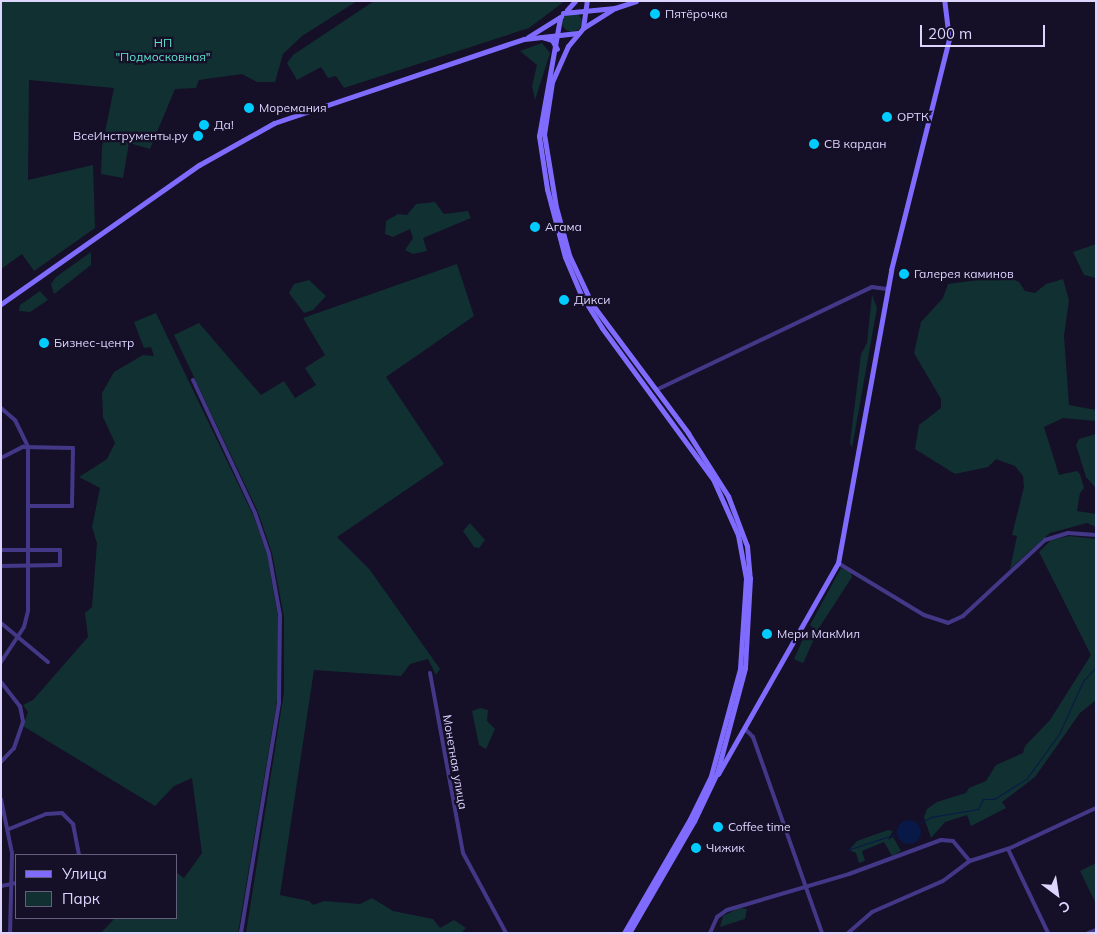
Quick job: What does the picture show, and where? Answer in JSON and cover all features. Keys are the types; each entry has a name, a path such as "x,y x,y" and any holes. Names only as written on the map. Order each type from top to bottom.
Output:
{"main road":[{"path":"575,1 562,15 559,24 557,51 543,98 539,136 547,189 567,264 602,328 705,466 723,498 742,548 746,578 743,646 723,746 690,819 624,933"},
{"path":"600,10 589,1 585,22 581,31 561,58 547,100 544,139 553,194 569,254 584,291 717,476 747,546 750,578 747,645 712,784"},
{"path":"524,39 562,15 577,10 615,8 636,1"},
{"path":"629,933 838,563 887,289 949,38 944,1"},
{"path":"1,304 246,136 304,111 524,39 581,31 615,8"},
{"path":"577,10 585,22"},
{"path":"559,24 567,34"},
{"path":"536,37 552,40 557,51"},
{"path":"723,746 734,748"}],"street":[{"path":"656,390 872,287 887,289"},
{"path":"193,380 255,513 270,554 280,616 279,703 241,933"},
{"path":"1,408 15,420 28,447 28,611 20,638 1,662"},
{"path":"1,458 28,447 73,448 72,506 28,506"},
{"path":"838,563 924,615 948,623 968,612 1045,540 1068,533 1096,535"},
{"path":"1,550 60,550 60,565 1,566"},
{"path":"1,623 48,662"},
{"name":"Монетная улица","path":"430,674 462,853 506,933"},
{"path":"1,682 20,706 23,722 14,748 1,762"},
{"path":"745,730 753,737 822,933"},
{"path":"1,799 9,829 14,883 10,933"},
{"path":"848,933 872,912 942,881 970,861 1008,849 1096,808"},
{"path":"9,829 46,814 62,813 73,824 79,854"},
{"path":"710,933 717,917 727,910 849,874 946,838 953,841 970,861"},
{"path":"1008,849 1048,933"},
{"path":"1,886 14,883"},
{"path":"1088,933 1096,930"}],"green space":[{"name":"НП \"Подмосковная\"","path":"1,1 357,1 302,36 283,54 275,82 257,82 242,74 199,80 196,88 175,89 150,149 129,143 123,178 101,174 102,147 114,88 29,80 28,180 93,165 95,228 34,271 22,254 1,269"},
{"path":"374,1 565,1 529,28 344,88 336,76 328,78 321,67 297,80 287,63 293,55"},
{"path":"572,12 579,15 582,22 579,29 572,32 565,29 562,22 565,15"},
{"path":"542,43 550,53 535,100 532,86 537,65 520,51"},
{"path":"435,202 444,214 468,211 471,218 423,238 427,251 413,254 405,250 413,238 410,229 393,237 385,234 386,221 398,214 407,215 416,204"},
{"path":"1096,244 1096,278 1084,275 1073,252"},
{"path":"91,252 91,265 54,294 51,284 56,277"},
{"path":"457,264 474,316 386,377 444,464 337,537 370,570 440,669 436,675 428,659 410,664 401,676 314,670 280,895 309,901 313,905 324,901 360,904 372,898 393,911 433,919 440,928 454,920 466,928 461,933 246,933 284,692 284,617 272,553 258,512 174,335 199,323 261,395 284,381 295,398 316,385 305,368 325,355 303,318"},
{"path":"1007,276 1019,282 1025,291 1035,293 1046,284 1063,279 1069,300 1064,336 1069,405 1096,410 1096,421 1063,418 1044,427 1059,475 1077,471 1080,474 1084,488 1080,493 1077,511 1096,514 1096,527 1087,523 1050,533 1010,569 1017,536 1012,535 1024,487 1023,476 1015,466 996,459 988,467 955,474 915,449 919,425 941,408 941,399 914,353 921,322 943,298 948,284"},
{"path":"309,280 326,296 313,310 304,313 289,293 294,284"},
{"path":"40,291 48,300 30,312 19,311 20,305"},
{"path":"872,295 877,308 852,448 850,443 861,354 867,343"},
{"path":"156,313 253,515 267,554 278,617 280,672 276,707 238,933 101,933 114,919 178,919 178,874 184,878 202,853 192,778 174,786 155,806 23,726 28,712 23,705 33,700 88,637 85,613 92,607 97,543 92,527 100,488 79,477 107,459 115,443 103,417 102,393 114,372 143,355 154,356 151,347 144,348 134,322"},
{"path":"1096,434 1096,488 1086,477 1076,445 1079,439"},
{"path":"470,523 485,540 479,548 474,547 463,531"},
{"path":"1069,536 1096,539 1096,700 1080,713 1035,777 1002,802 1006,808 971,826 967,815 945,822 931,838 924,817 927,809 937,802 966,793 969,788 986,781 996,765 1023,753 1025,746 1050,720 1091,655 1039,552 1051,540"},
{"path":"841,568 850,571 852,577 817,631 810,625"},
{"path":"807,630 816,634 803,663 794,659"},
{"path":"480,708 488,710 487,721 495,729 486,749 479,745 472,711"},
{"path":"888,830 893,831 888,840 893,837 901,851 892,856 884,842 862,851 865,861 859,863 856,853 849,850 857,841"},
{"path":"1096,863 1096,904 1080,871"},
{"path":"739,908 747,909 745,919 720,927 723,916"}],"water":[{"path":"909,820 918,823 921,832 918,841 909,844 900,841 897,832 900,823"}],"waterway":[{"path":"919,129 924,112"},
{"path":"914,150 918,136"},
{"path":"920,823 931,817 978,809 983,799 994,799 1027,778 1059,734 1083,681 1096,667"},
{"path":"847,850 896,834"}],"place":[{"name":"Пятёрочка","path":"655,14"},
{"name":"Моремания","path":"249,108"},
{"name":"ОРТК","path":"887,117"},
{"name":"Да!","path":"204,125"},
{"name":"ВсеИнструменты.ру","path":"198,136"},
{"name":"СВ кардан","path":"814,144"},
{"name":"Агама","path":"535,227"},
{"name":"Галерея каминов","path":"904,274"},
{"name":"Дикси","path":"564,300"},
{"name":"Бизнес-центр","path":"44,343"},
{"name":"Мери МакМил","path":"767,634"},
{"name":"Coffee time","path":"718,827"},
{"name":"Чижик","path":"696,848"}]}
